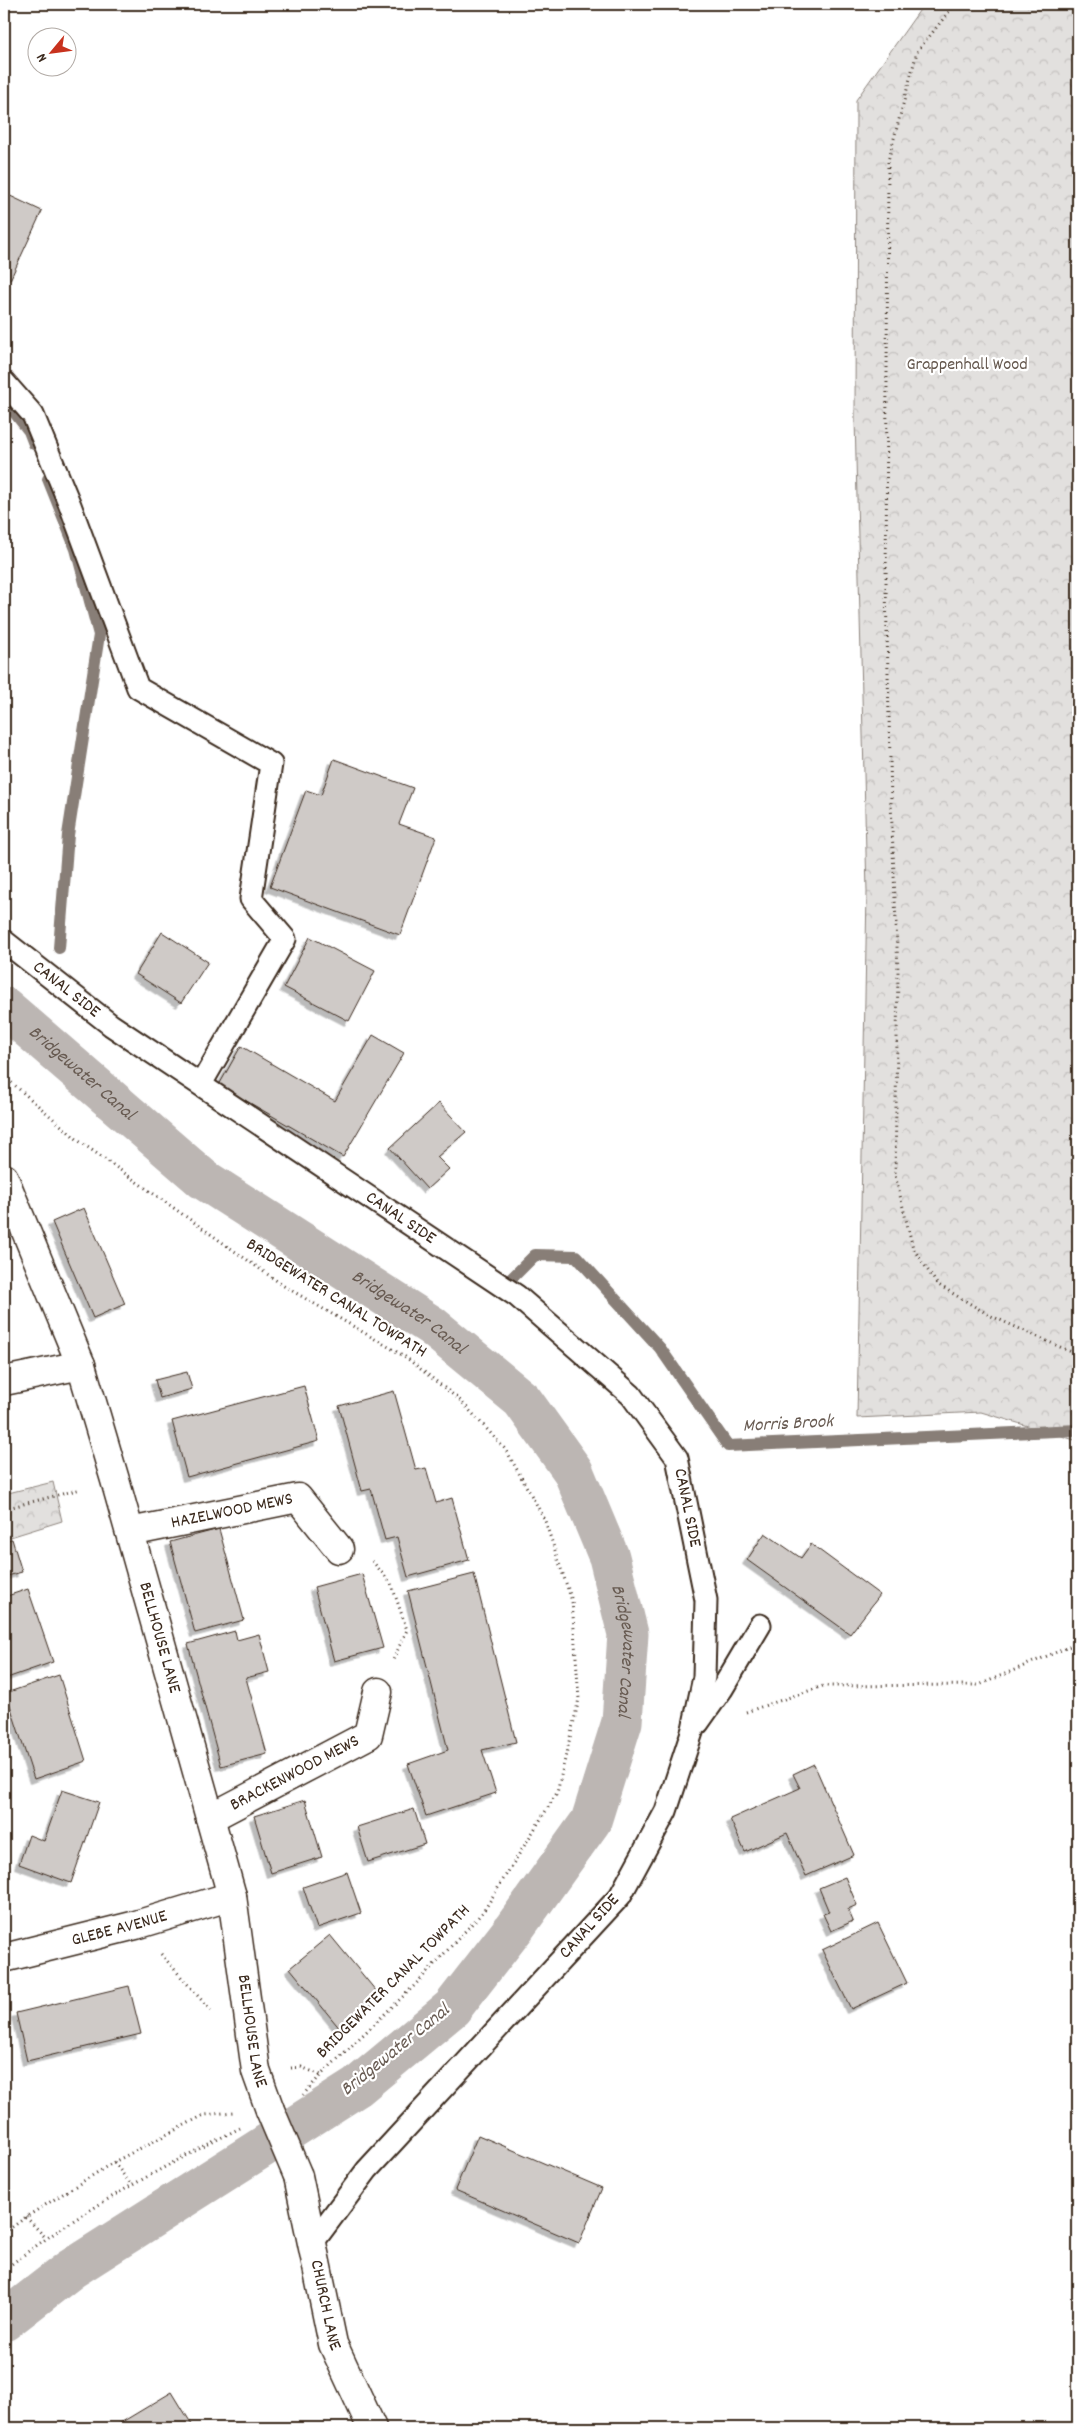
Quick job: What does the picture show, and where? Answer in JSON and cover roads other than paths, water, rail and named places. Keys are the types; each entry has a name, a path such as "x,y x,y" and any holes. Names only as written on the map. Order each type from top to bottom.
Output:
{"street":[{"name":"BELLHOUSE LANE","path":"4,1178 81,1365 116,1480 232,1896 256,2071 260,2117 298,2176"},
{"path":"4,1381 81,1365"},
{"name":"HAZELWOOD MEWS","path":"130,1532 298,1498 339,1549"},
{"name":"BRACKENWOOD MEWS","path":"210,1818 368,1735 378,1692"},
{"name":"GLEBE AVENUE","path":"4,1958 136,1925 232,1896"},
{"name":"CHURCH LANE","path":"298,2176 333,2344 372,2428"}],"lane":[{"path":"4,382 33,416 70,505 138,688 270,764 251,898 285,939 201,1084"},
{"name":"CANAL SIDE","path":"4,941 111,1025 517,1296 631,1395 677,1458 706,1600 704,1677 693,1729 666,1810 620,1896 366,2170 311,2245"},
{"path":"693,1729 722,1689 760,1625"}],"waterway":[{"path":"4,399 29,431 34,444"},
{"path":"48,479 76,549 99,635 68,835 59,948"},
{"name":"Bridgewater Canal","path":"4,1007 203,1179 432,1326 522,1400 573,1471 609,1557 628,1634 622,1722 591,1821 515,1927 452,2008 357,2087 71,2269 4,2321"},
{"name":"Morris Brook","path":"511,1279 535,1255 576,1256 660,1348 728,1446 1078,1430"}],"park label":[{"name":"Grappenhall Wood","path":"967,365"}]}
